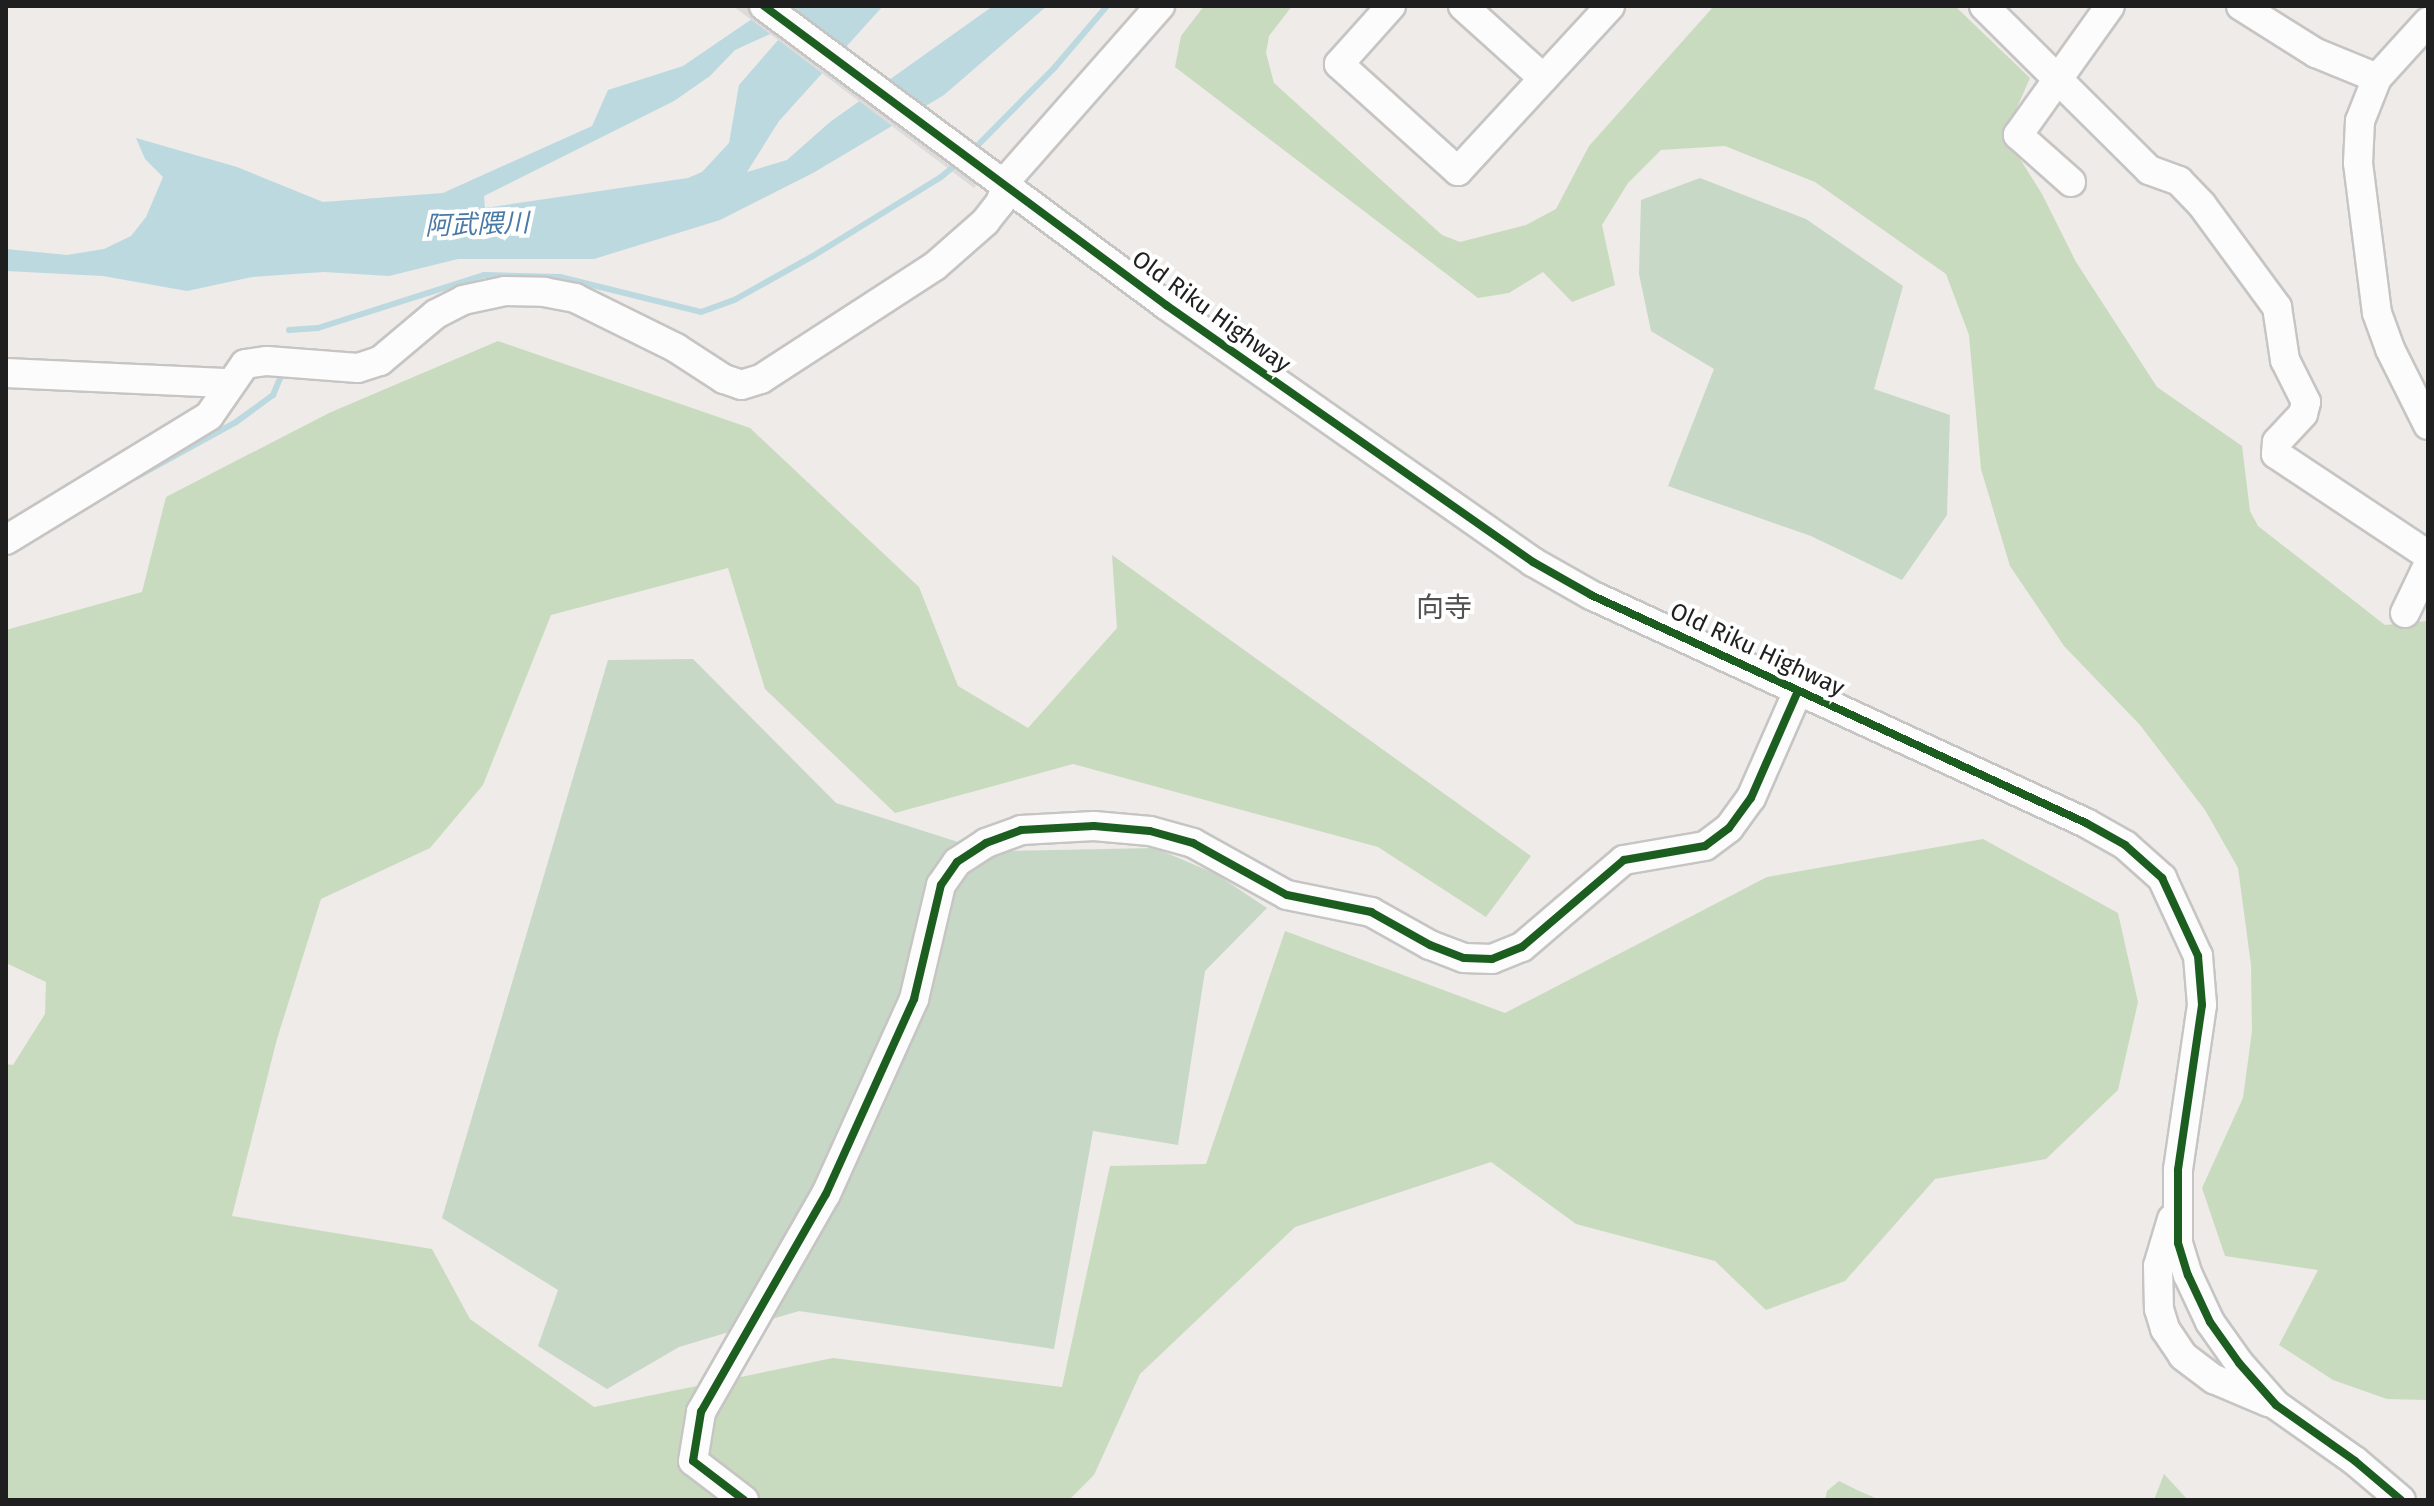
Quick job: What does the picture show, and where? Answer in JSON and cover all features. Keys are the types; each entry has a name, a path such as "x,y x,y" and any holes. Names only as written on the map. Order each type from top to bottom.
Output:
{"street":[{"name":"Old Riku Highway","path":"764,6 996,181 1250,365 1533,562 1591,595 2086,823 2125,845 2162,878 2198,956 2202,1005 2178,1170 2178,1243 2204,1310 2239,1363 2276,1405 2355,1461 2401,1500"},
{"path":"6,540 209,416 245,364 267,361 358,368 380,361 436,314 463,300 505,291 544,292 575,298 676,348 724,379 741,385 761,379 935,266 985,222 1000,203 996,181 1010,176 1160,6"},
{"path":"1391,6 1339,64 1458,171 1610,6"},
{"path":"1463,6 1543,78"},
{"path":"1984,6 2149,170 2179,181 2202,205 2277,307 2285,360 2306,402 2303,414 2277,442 2276,454 2428,555"},
{"path":"2071,182 2018,135 2110,6"},
{"path":"2241,6 2316,53 2377,78"},
{"path":"2428,22 2377,78 2360,121 2358,163 2377,313 2390,349 2428,425"},
{"path":"6,373 230,383"},
{"path":"2405,613 2428,565"},
{"path":"744,1500 693,1461 701,1412 826,1194 914,999 941,885 957,862 986,843 1021,830 1094,826 1150,831 1193,843 1287,895 1371,912 1430,945 1464,958 1492,959 1522,947 1624,860 1705,846 1729,828 1751,798 1798,691"},
{"path":"2178,1199 2158,1266 2159,1309 2165,1329 2183,1356 2214,1379 2276,1405"}],"green space":[{"path":"1204,6 1292,6 1269,36 1266,53 1274,83 1442,235 1460,242 1526,225 1556,209 1589,146 1714,6 1955,6 2030,78 2005,135 2042,194 2076,262 2157,387 2242,446 2250,511 2258,526 2385,625 2428,621 2428,1400 2387,1399 2333,1380 2279,1345 2318,1270 2225,1256 2202,1188 2243,1098 2252,1031 2251,965 2238,868 2205,810 2140,725 2064,646 2010,566 1981,469 1969,335 1946,274 1815,182 1725,146 1661,150 1628,183 1602,225 1615,285 1572,302 1543,272 1509,293 1478,298 1175,67 1181,36"},
{"path":"1700,178 1806,219 1903,286 1874,389 1950,415 1947,515 1902,580 1811,536 1668,486 1714,369 1651,331 1639,274 1641,200"},
{"path":"498,341 750,428 919,587 958,686 1028,728 1117,628 1112,555 1531,856 1486,917 1378,847 1073,764 895,813 765,689 728,568 551,615 483,785 430,848 321,899 277,1039 232,1216 432,1249 470,1319 594,1407 833,1358 1062,1387 1110,1166 1206,1164 1285,931 1505,1013 1767,877 1983,839 2118,913 2138,1002 2118,1090 2046,1159 1935,1179 1845,1281 1766,1310 1715,1261 1576,1224 1491,1162 1295,1227 1140,1374 1094,1475 1069,1500 6,1500 6,1064 13,1065 45,1014 46,982 6,963 6,630 142,592 166,497 329,413"},
{"path":"693,659 836,803 958,842 1007,851 1155,848 1216,874 1267,908 1205,971 1178,1145 1093,1131 1054,1349 799,1311 679,1347 607,1389 538,1346 558,1290 442,1218 608,660"},
{"path":"2164,1474 2188,1500 2154,1500"},
{"path":"1839,1481 1880,1500 1825,1500 1827,1491"}],"water":[{"name":"阿武隈川","path":"771,6 883,6 779,121 747,172 787,160 830,122 993,6 1047,6 944,95 813,173 720,220 594,259 458,259 389,276 324,272 252,277 187,291 103,276 6,271 6,249 67,255 104,249 131,236 146,217 163,177 145,159 136,138 237,167 323,202 443,193 592,126 608,90 683,66","holes":["792,24 739,85 729,143 702,172 688,178 485,208 484,196 674,101 710,76 735,50"]}],"pier":[{"path":"733,6 786,6 994,165 974,188"}],"waterway":[{"path":"973,150 1055,67 1107,6"},
{"path":"289,330 318,328 484,275 560,277 701,312 736,299 813,256 941,177 959,162"},
{"path":"136,477 236,422 273,395 281,376"}],"cycle path":[{"path":"764,6 1166,305 1533,562 1591,595 2086,823 2125,845 2162,878 2198,956 2202,1005 2178,1170 2178,1243 2188,1275 2210,1322 2239,1363 2276,1405 2355,1461 2401,1500"},
{"path":"744,1500 693,1461 701,1412 826,1194 914,999 941,885 957,862 986,843 1021,830 1094,826 1150,831 1193,843 1287,895 1371,912 1430,945 1464,958 1492,959 1522,947 1624,860 1705,846 1729,828 1751,798 1798,691"}],"district":[{"name":"向寺","path":"1444,608"}]}
